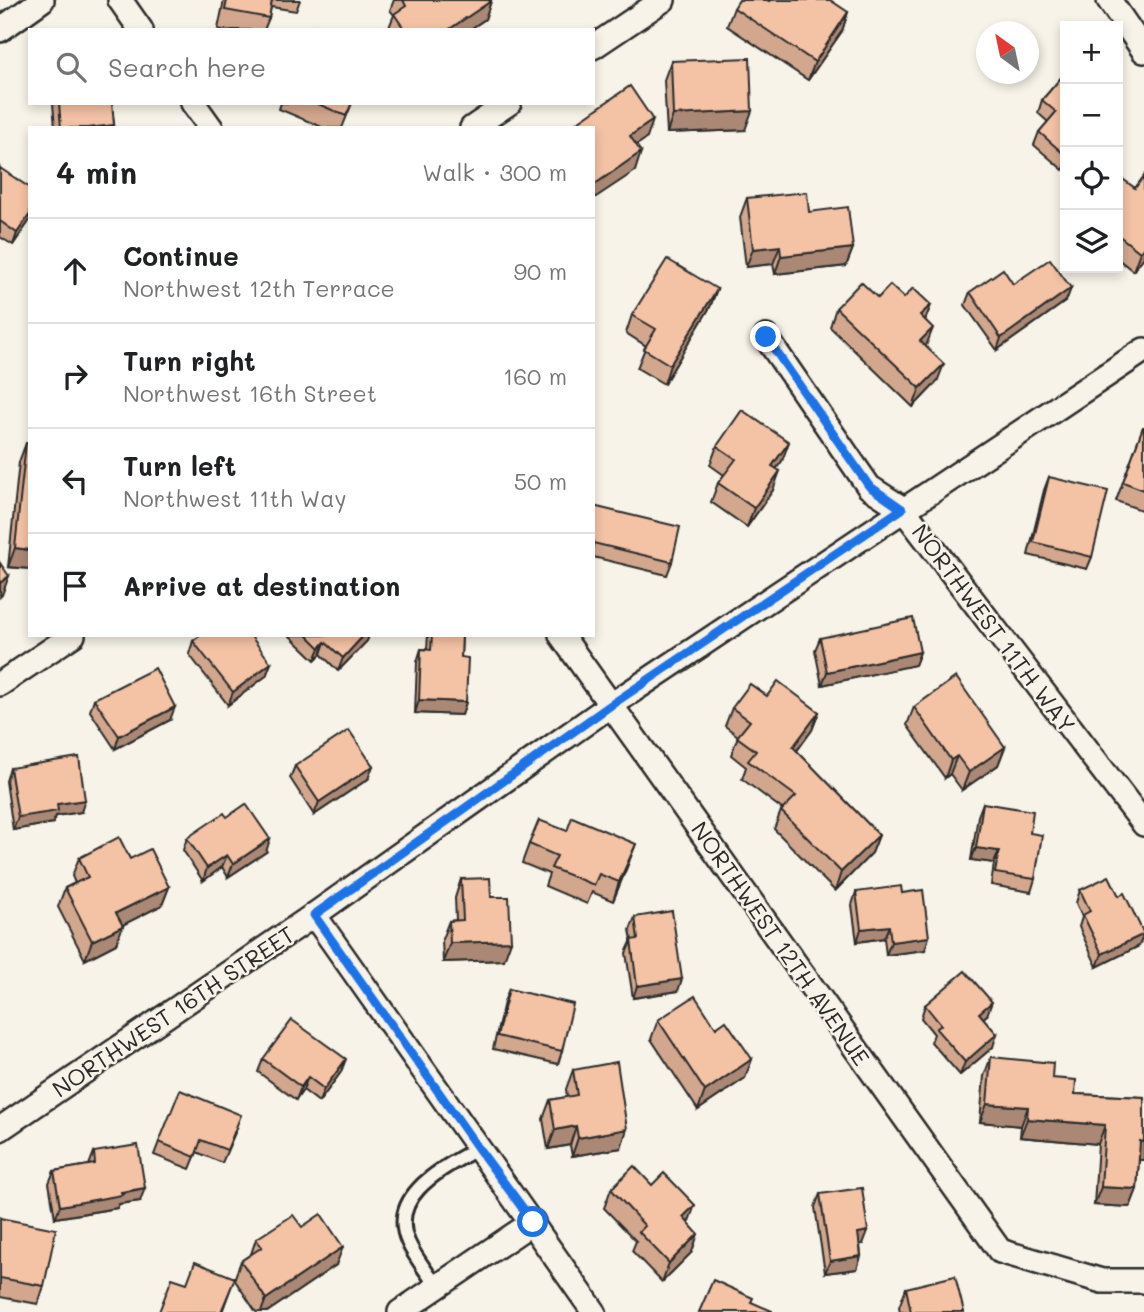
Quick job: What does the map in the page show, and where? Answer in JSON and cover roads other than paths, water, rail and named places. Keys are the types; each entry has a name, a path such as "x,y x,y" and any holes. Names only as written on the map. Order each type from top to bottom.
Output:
{"street":[{"path":"0,30 42,0"},
{"path":"120,0 140,28"},
{"path":"595,46 663,0"},
{"path":"1109,0 1144,51"},
{"path":"194,105 210,126"},
{"path":"475,126 506,105"},
{"name":"NORTHWEST 11TH WAY","path":"766,337 869,486 902,509 1144,824"},
{"name":"NORTHWEST 16TH STREET","path":"0,1129 314,915 611,705 1144,350"},
{"path":"0,684 71,637"},
{"name":"NORTHWEST 12TH AVENUE","path":"562,637 1000,1251 1102,1281 1144,1281"},
{"path":"314,915 594,1312"},
{"path":"400,1312 533,1222"}],"lane":[{"path":"437,1287 408,1241 404,1225 406,1208 416,1191 429,1178 478,1148"}]}
